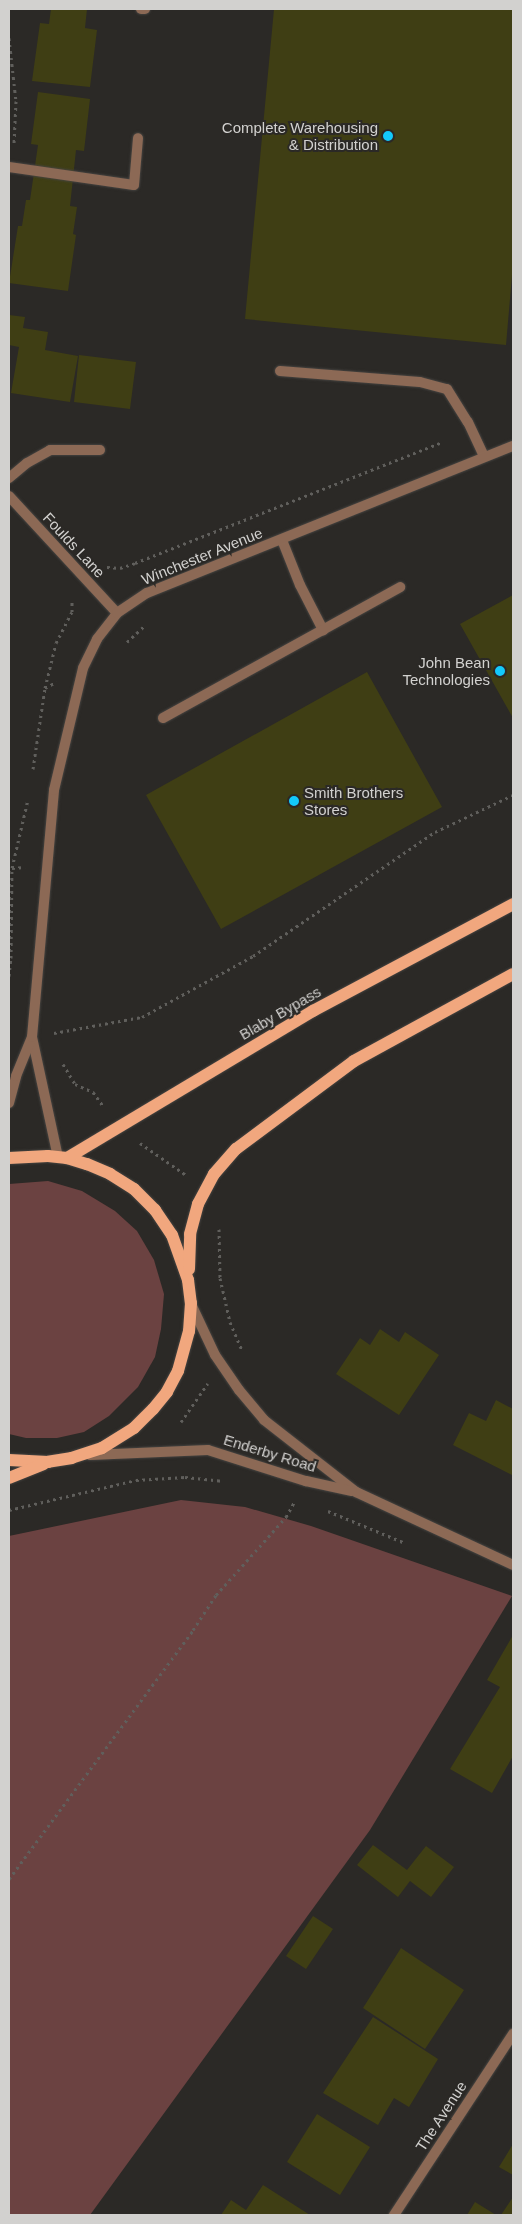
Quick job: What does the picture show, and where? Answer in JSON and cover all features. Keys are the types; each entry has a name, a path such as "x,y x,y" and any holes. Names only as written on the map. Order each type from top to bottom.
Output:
{"main road":[{"name":"Blaby Bypass","path":"62,1158 313,1011 513,904"},
{"path":"9,1478 48,1462 85,1455 116,1441 134,1428 167,1392 185,1352 190,1331 191,1303 188,1280 190,1234 198,1204 214,1174 236,1149 354,1061 513,974"},
{"path":"9,1158 27,1156 62,1158 87,1164 110,1174 134,1189 154,1210 172,1235 188,1280"},
{"path":"9,1460 48,1462"}],"street":[{"path":"9,167 134,185 138,138"},
{"path":"280,371 420,382 447,389 468,422 484,457"},
{"name":"Winchester Avenue","path":"9,1104 16,1076 32,1037 54,790 83,668 96,639 117,613 147,593 513,446"},
{"path":"9,478 27,463 50,450 100,450"},
{"name":"Foulds Lane","path":"9,496 117,613"},
{"path":"282,540 300,585 324,630"},
{"path":"163,718 400,586"},
{"name":"Winchester Avenue","path":"32,1037 62,1158"},
{"name":"Enderby Road","path":"191,1303 215,1355 238,1390 264,1420 356,1492"},
{"name":"Enderby Road","path":"85,1455 208,1450 246,1460 306,1481 356,1492 513,1565"},
{"name":"The Avenue","path":"394,2215 513,2034"}],"path":[{"path":"9,38 16,101 14,147"},
{"path":"98,563 120,568 135,563 442,442"},
{"path":"45,688 56,643 72,612 72,594"},
{"path":"121,650 147,624"},
{"path":"32,1037 142,1017 253,956 435,832 513,795"},
{"path":"56,1033 57,1042"},
{"path":"60,1060 75,1084 93,1092"},
{"path":"134,1139 186,1175"},
{"path":"218,1226 220,1278 230,1322 244,1355"},
{"path":"181,1422 208,1382"},
{"path":"9,1510 136,1480 185,1477 231,1482"},
{"path":"9,1879 216,1595 286,1517 297,1499 287,1495"},
{"path":"323,1509 410,1545"}],"shaded area":[{"path":"48,1181 82,1191 115,1211 137,1231 154,1260 164,1294 161,1329 155,1357 138,1387 109,1416 84,1432 57,1438 26,1438 9,1434 9,1184"},
{"path":"181,1500 245,1507 311,1526 512,1596 370,1830 90,2215 9,2215 9,1536"}],"building":[{"path":"51,9 87,9 85,28 97,30 90,87 32,81 40,23 49,24"},
{"name":"Complete Warehousing & Distribution","path":"274,9 513,9 513,264 506,345 245,319"},
{"path":"38,92 90,99 84,151 76,150 70,206 77,207 73,234 76,235 68,291 9,283 18,226 22,226 26,200 30,200 38,145 31,144"},
{"path":"9,315 25,317 23,328 48,332 45,350 78,356 70,402 11,393 19,347 9,345"},
{"path":"79,355 136,362 130,409 74,402"},
{"name":"John Bean Technologies","path":"513,595 513,718 460,624"},
{"name":"Smith Brothers Stores","path":"367,672 442,807 221,929 146,795"},
{"path":"380,1329 399,1342 405,1332 439,1355 399,1415 336,1374 360,1338 370,1345"},
{"path":"496,1400 513,1409 512,1475 453,1445 469,1413 486,1421"},
{"path":"513,1635 513,1756 492,1793 450,1769 500,1687 487,1680"},
{"path":"373,1845 407,1870 426,1846 454,1867 431,1897 410,1881 398,1897 357,1865"},
{"path":"313,1916 333,1929 306,1969 286,1956"},
{"path":"401,1948 464,1990 425,2049 363,2008"},
{"path":"373,2017 438,2059 409,2107 394,2098 378,2125 323,2093"},
{"path":"317,2114 370,2147 340,2195 287,2162"},
{"path":"513,2144 513,2175 499,2167"},
{"path":"263,2185 310,2215 221,2215 231,2200 246,2210"},
{"path":"513,2197 513,2215 501,2215"},
{"path":"475,2202 496,2215 467,2215"}],"place":[{"name":"Complete Warehousing & Distribution","path":"388,136"},
{"name":"John Bean Technologies","path":"500,671"},
{"name":"Smith Brothers Stores","path":"294,801"}]}
